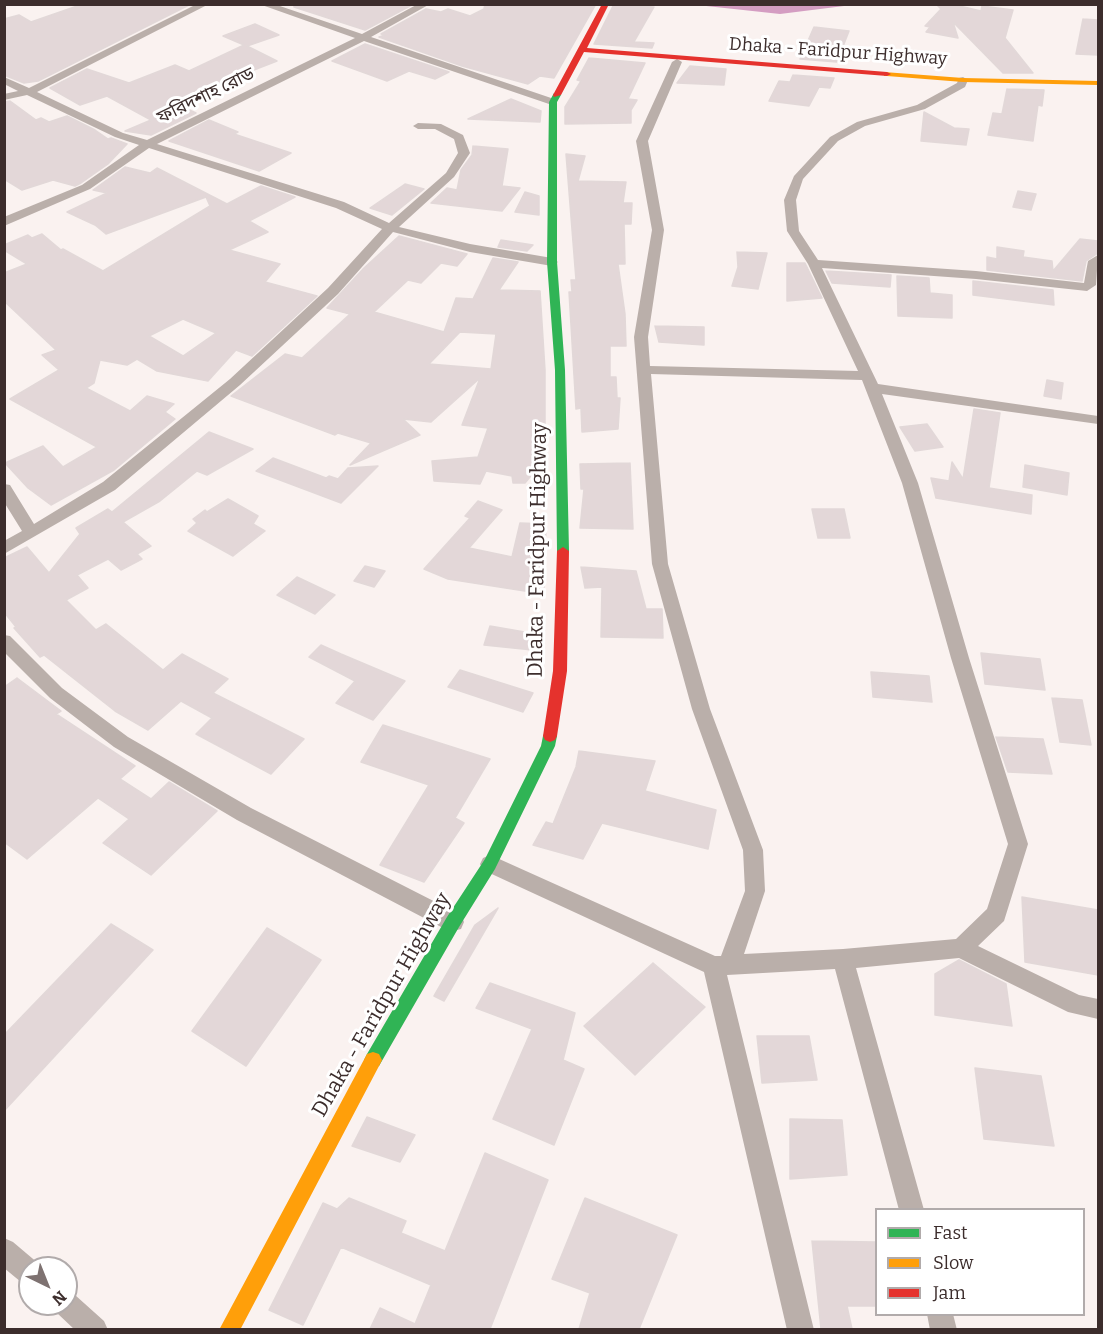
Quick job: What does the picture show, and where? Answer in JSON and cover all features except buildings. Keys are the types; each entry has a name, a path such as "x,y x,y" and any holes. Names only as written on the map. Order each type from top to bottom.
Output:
{"main road":[{"path":"580,53 606,4"},
{"name":"Dhaka - Faridpur Highway","path":"580,53 677,63 962,82 1098,83"},
{"name":"Dhaka - Faridpur Highway","path":"580,53 1059,91 1098,90"},
{"name":"Dhaka - Faridpur Highway","path":"229,1329 357,1087 453,922 490,864 548,746 560,671 563,552 561,381 552,262 553,102 580,53"}],"street":[{"path":"4,97 32,91 205,4"},
{"path":"263,4 553,102"},
{"name":"ফরিদশাহ রোড","path":"4,222 86,187 146,145 363,38 426,4"},
{"path":"677,63 642,141 658,230 641,337 660,564 701,709 753,850 755,891 721,966 801,1329"},
{"path":"4,80 32,91 119,135 340,205 390,228 470,248 552,262"},
{"path":"961,948 996,914 1018,844 960,658 910,483 871,382 814,264 793,231 790,200 798,178 834,138 861,124 921,107 962,82"},
{"path":"4,549 110,486 235,382 333,291 390,228 450,175 464,153 459,137 437,126 418,126"},
{"path":"814,264 976,275 1086,287 1090,285 1094,261 1098,259"},
{"path":"644,370 871,382 1098,420"},
{"path":"4,489 32,533"},
{"path":"4,641 56,693 121,742 244,814 453,922"},
{"path":"490,864 721,966 843,959 961,948 1076,1005 1098,1009"},
{"path":"843,959 912,1208"},
{"path":"4,1251 18,1263"},
{"path":"78,1314 95,1329"}],"shaded area":[{"path":"697,5 852,5 780,14"}],"traffic: fast":[{"path":"557,95 553,102 552,262 560,370 563,551"},
{"path":"373,1060 453,922 490,864 548,746 550,736"}],"traffic: slow":[{"path":"887,74 963,80 1098,83"},
{"path":"229,1330 373,1060"}],"traffic: jam":[{"path":"582,50 606,4"},
{"path":"557,95 582,50 887,74"},
{"path":"550,736 560,671 563,551"}]}
